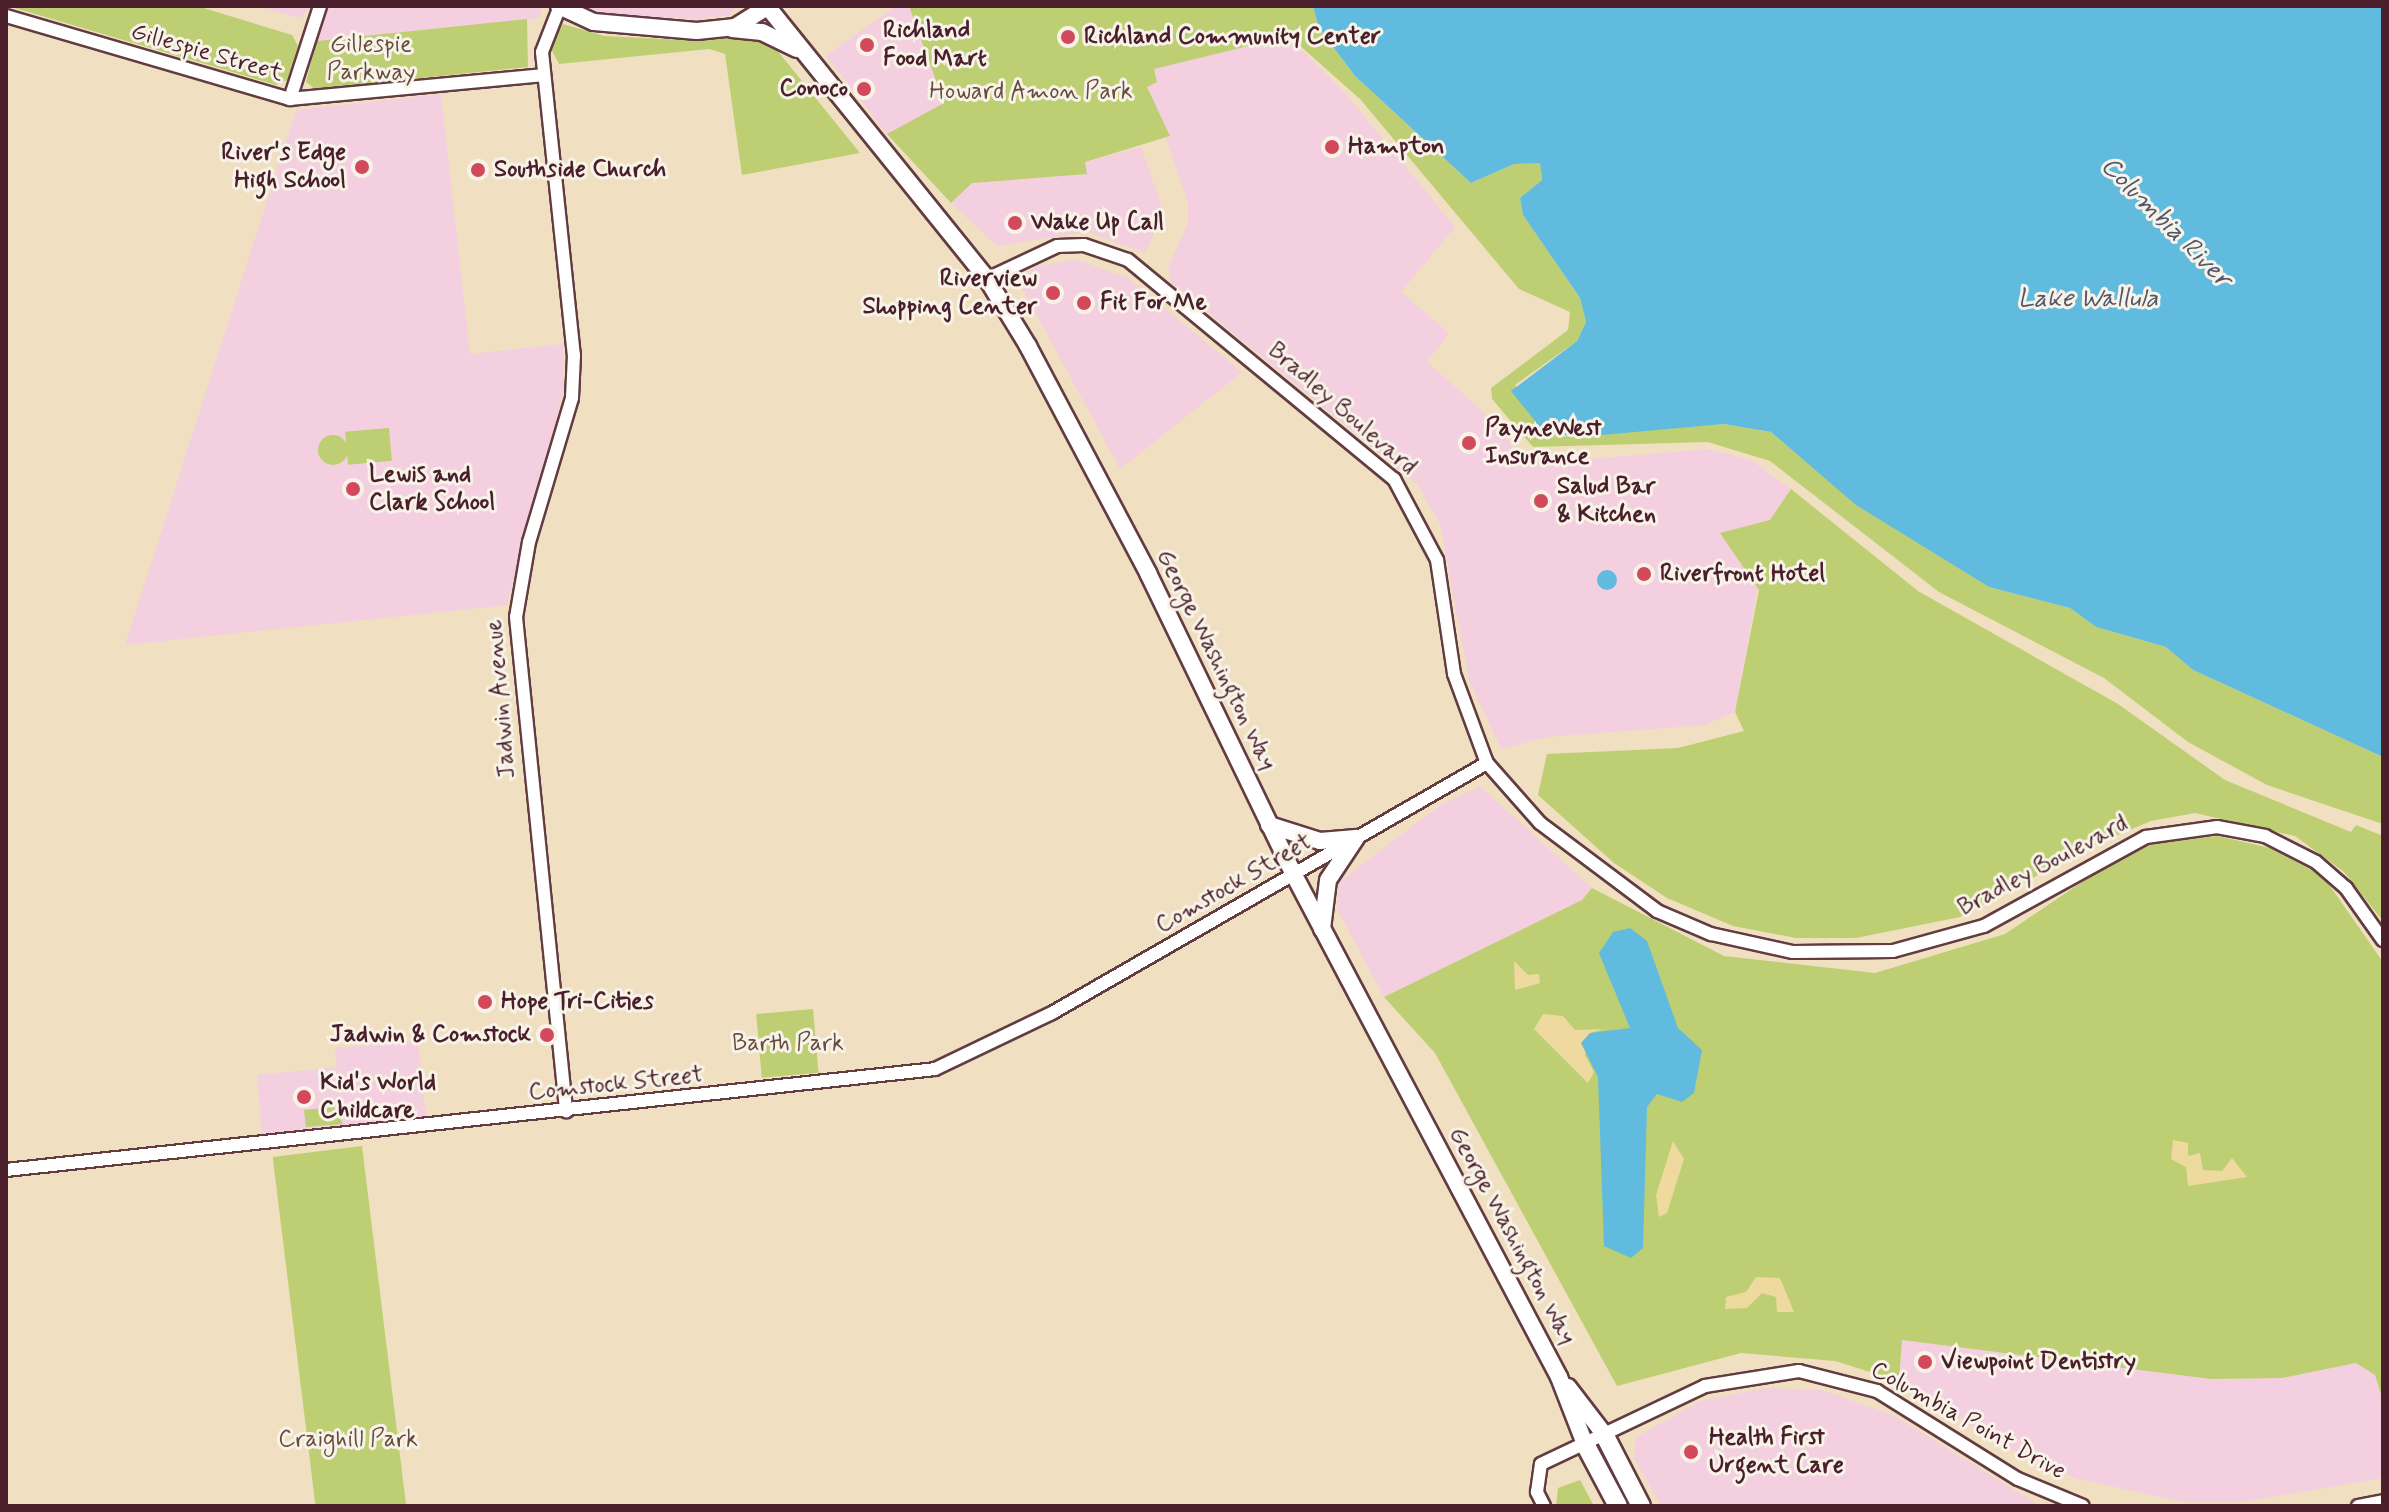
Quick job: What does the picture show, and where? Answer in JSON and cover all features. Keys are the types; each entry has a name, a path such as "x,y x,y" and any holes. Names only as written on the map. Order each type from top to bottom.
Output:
{"highway":[{"name":"George Washington Way","path":"1604,1434 1641,1506"},
{"name":"George Washington Way","path":"1585,1444 1618,1506"}],"main road":[{"name":"Jadwin Avenue","path":"560,6 606,24 762,32 805,54"},
{"path":"727,30 767,6"},
{"name":"George Washington Way","path":"767,6 987,279 1148,573 1294,875 1559,1377 1585,1444"},
{"path":"1269,825 1320,841 1356,838"},
{"path":"1322,929 1328,880 1356,838"},
{"name":"George Washington Way","path":"1559,1377 1604,1434"}],"street":[{"path":"290,99 320,6"},
{"name":"Jadwin Avenue","path":"560,6 543,37 544,75 574,355 572,398 529,542 516,617 566,1111"},
{"name":"Gillespie Street","path":"6,16 290,99 544,75"},
{"name":"Bradley Boulevard","path":"987,279 1057,246 1084,245 1128,260 1394,479 1427,531 1454,674 1487,763 1540,823 1633,896 1750,945 1829,955 1932,943 1984,926 2146,837 2195,827 2239,830 2299,851 2346,888 2383,940"},
{"name":"Comstock Street","path":"6,1170 935,1069 1052,1013 1487,763"},
{"name":"Columbia Point Drive","path":"1544,1506 1537,1492 1541,1464 1705,1386 1799,1371 1877,1391 2018,1479 2083,1506"},
{"path":"2358,1506 2383,1501"}],"shaded area":[{"path":"258,6 311,6 300,18"},
{"path":"329,6 540,6 542,9 539,18 317,41"},
{"path":"574,6 737,6 729,15 698,19 604,15"},
{"path":"895,6 909,6 944,104 887,134 826,56"},
{"path":"1275,39 1300,48 1345,93 1455,227 1401,292 1449,333 1427,362 1504,430 1516,456 1556,462 1708,449 1751,460 1791,489 1770,520 1735,712 1705,725 1547,737 1501,749 1469,680 1440,524 1417,484 1172,283 1168,268 1188,223 1188,201 1147,86 1157,82 1153,69"},
{"name":"Lewis and Clark School","path":"441,94 470,354 563,344 564,389 507,605 125,645 296,110"},
{"path":"1141,147 1164,213 1145,253 1088,232 997,246 951,203 972,183 1086,174 1085,162"},
{"path":"1076,259 1128,278 1242,372 1120,469 1023,290 1024,277 1037,266"},
{"path":"1480,786 1592,888 1582,900 1384,997 1337,909 1339,882 1442,804"},
{"path":"418,1040 426,1118 262,1136 257,1075 337,1067 335,1048"},
{"path":"1902,1340 2211,1379 2282,1378 2356,1363 2375,1375 2383,1401 2383,1478 2243,1502 2185,1502 2077,1479 2005,1447 1899,1381"},
{"path":"1764,1388 1822,1390 1893,1415 2040,1506 1661,1506 1634,1458 1636,1437 1700,1401"}],"green space":[{"name":"Gillespie Parkway","path":"8,6 197,6 292,35 298,46 287,80 276,85"},
{"name":"Howard Amon Park","path":"909,6 1313,6 1319,28 1355,76 1471,183 1514,164 1540,162 1542,180 1520,198 1523,215 1580,298 1586,322 1577,341 1515,385 1557,437 1724,424 1771,432 1856,504 1989,587 2070,608 2096,627 2166,647 2193,670 2383,757 2383,824 2267,785 2188,742 2104,678 1939,592 1770,461 1708,442 1533,447 1492,399 1491,388 1568,330 1570,312 1519,289 1360,99 1289,36 1154,69 1157,82 1147,87 1170,136 1085,162 1087,174 972,183 951,203 887,134 944,103"},
{"name":"Gillespie Parkway","path":"527,19 528,67 315,89 306,82 317,41"},
{"path":"563,24 604,36 702,41 746,33 768,39 860,153 742,175 725,54 709,49 559,64 550,47"},
{"path":"389,428 392,461 348,465 345,432"},
{"path":"333,435 344,439 348,450 344,461 333,465 322,461 318,450 322,439"},
{"path":"1791,489 1918,591 2118,704 2225,780 2351,832 2356,825 2383,836 2383,921 2344,872 2295,836 2195,813 2151,821 2096,844 1960,917 1856,938 1796,938 1733,926 1667,898 1614,863 1538,795 1547,754 1678,748 1744,731 1735,712 1759,590 1720,533 1770,520"},
{"path":"2218,836 2270,848 2323,876 2383,962 2383,1401 2375,1375 2356,1363 2282,1378 2211,1379 1902,1340 1899,1381 1835,1361 1741,1353 1617,1386 1435,1053 1384,997 1582,900 1592,888 1724,956 1875,973 2005,934 2103,868 2159,841"},
{"name":"Barth Park","path":"813,1009 819,1073 762,1078 756,1014"},
{"path":"334,1107 343,1124 306,1127 304,1110"},
{"name":"Craighill Park","path":"362,1146 406,1504 316,1506 273,1157"},
{"path":"1580,1480 1594,1506 1556,1506 1558,1488"}],"sand":[{"path":"1514,961 1528,975 1539,974 1540,983 1515,990"},
{"path":"1543,1014 1563,1016 1575,1030 1603,1029 1590,1033 1585,1055 1594,1072 1588,1083 1534,1029"},
{"path":"2173,1140 2188,1143 2188,1156 2200,1153 2203,1170 2222,1171 2232,1158 2247,1177 2188,1186 2186,1167 2171,1159"},
{"path":"1673,1141 1684,1159 1667,1213 1659,1217 1656,1195"},
{"path":"1756,1277 1780,1278 1794,1312 1777,1312 1776,1297 1762,1293 1747,1308 1725,1309 1726,1297 1746,1292"}],"water":[{"name":"Lake Wallula","path":"1313,6 2383,6 2383,757 2193,670 2166,647 2096,627 2070,608 1989,587 1856,505 1771,432 1724,424 1579,437 1544,432 1511,391 1577,341 1586,322 1580,298 1523,215 1520,198 1542,180 1540,163 1514,164 1471,183 1355,76 1319,28"},
{"path":"1607,570 1614,573 1617,580 1614,587 1607,590 1600,587 1597,580 1600,573"},
{"path":"1630,928 1647,941 1678,1028 1702,1050 1694,1093 1682,1102 1657,1094 1647,1107 1643,1248 1631,1258 1604,1246 1598,1077 1581,1043 1590,1033 1630,1028 1599,953 1613,932"}],"place":[{"name":"Richland Community Center","path":"1068,37"},
{"name":"Richland Food Mart","path":"867,45"},
{"name":"Conoco","path":"864,89"},
{"name":"Hampton","path":"1332,147"},
{"name":"River's Edge High School","path":"362,167"},
{"name":"Southside Church","path":"478,170"},
{"name":"Wake Up Call","path":"1015,223"},
{"name":"Riverview Shopping Center","path":"1053,293"},
{"name":"Fit For Me","path":"1084,303"},
{"name":"PayneWest Insurance","path":"1469,443"},
{"name":"Lewis and Clark School","path":"353,489"},
{"name":"Salud Bar & Kitchen","path":"1541,501"},
{"name":"Riverfront Hotel","path":"1644,574"},
{"name":"Hope Tri-Cities","path":"485,1002"},
{"name":"Jadwin & Comstock","path":"547,1035"},
{"name":"Kid's World Childcare","path":"304,1097"},
{"name":"Viewpoint Dentistry","path":"1925,1362"},
{"name":"Health First Urgent Care","path":"1691,1452"}],"water label":[{"name":"Columbia River","path":"2165,223"}]}
